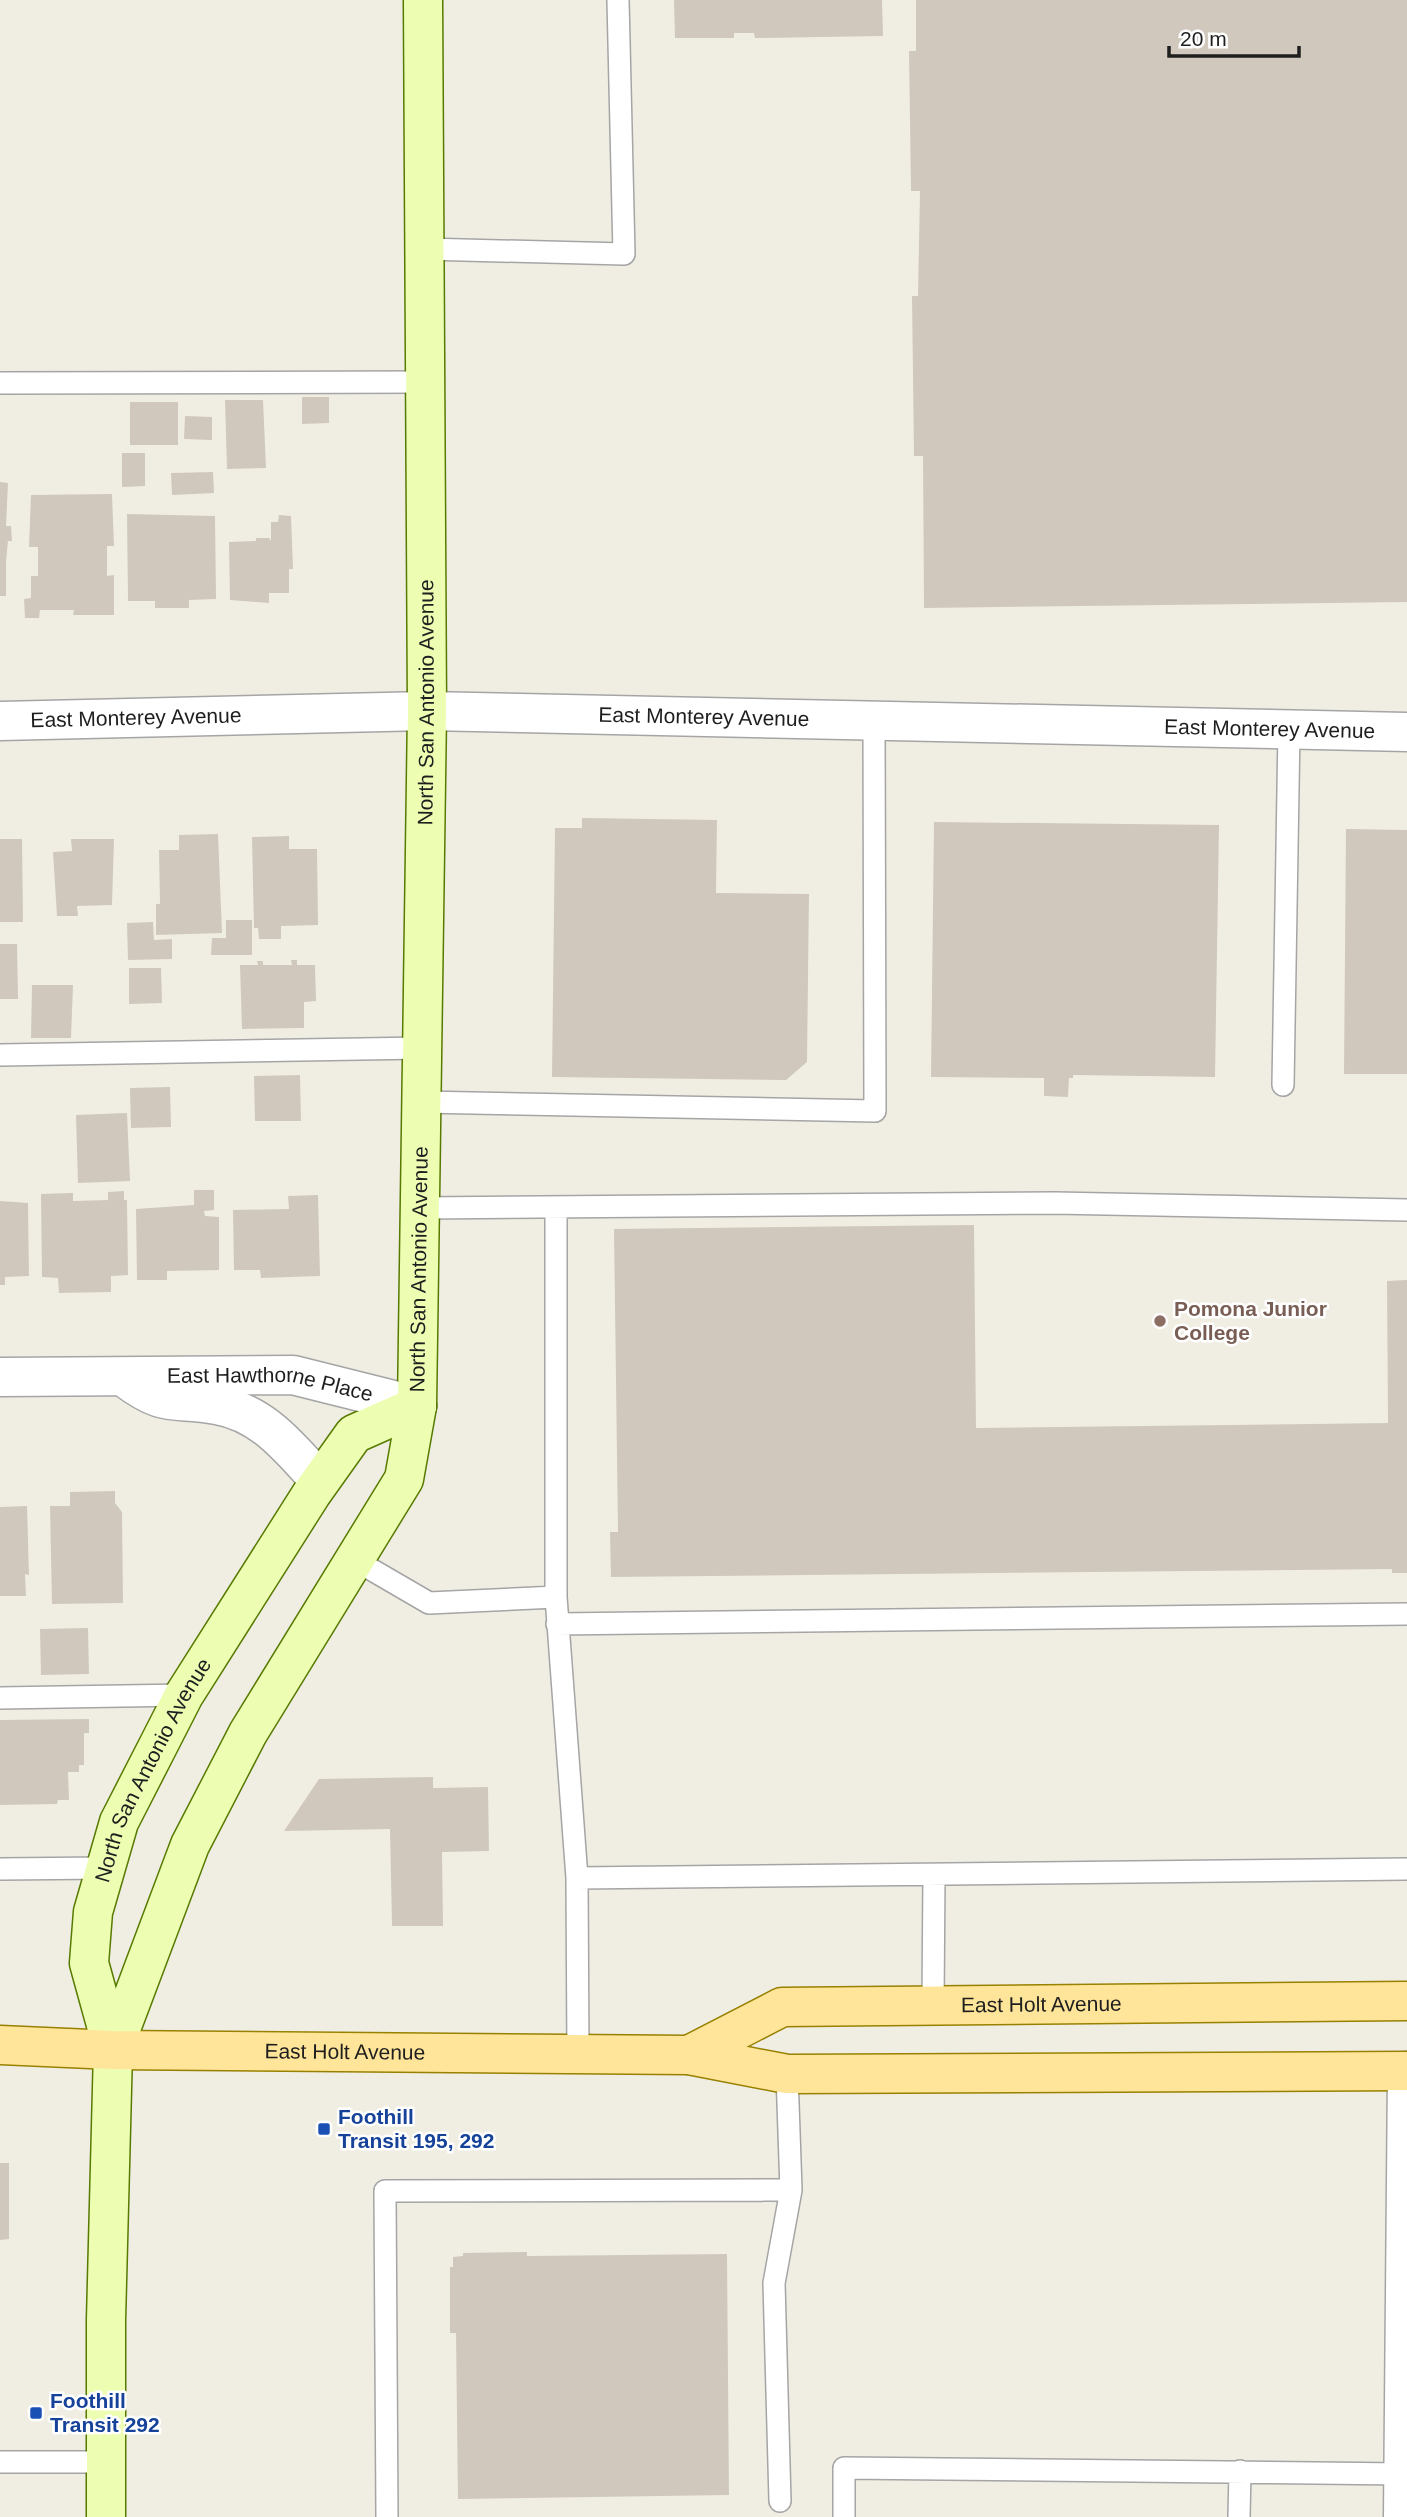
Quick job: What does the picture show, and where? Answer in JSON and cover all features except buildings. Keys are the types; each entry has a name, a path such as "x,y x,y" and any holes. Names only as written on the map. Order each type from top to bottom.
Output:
{"main road":[{"name":"North San Antonio Avenue","path":"113,2050 190,1845 248,1733 404,1479 417,1406 427,711 423,0"},
{"name":"North San Antonio Avenue","path":"106,2517 104,2462 113,2050 89,1963 93,1912 119,1822 184,1695 320,1481 354,1434 417,1406"},
{"name":"East Holt Avenue","path":"689,2055 782,2007 933,2003 1407,2001"},
{"name":"East Holt Avenue","path":"0,2045 113,2050 689,2055 787,2074 1407,2071"}],"street":[{"name":"East Monterey Avenue","path":"0,721 427,711 1407,732"},
{"name":"East Hawthorne Place","path":"121,1375 142,1391 164,1401 219,1405 270,1426 320,1481"},
{"name":"East Hawthorne Place","path":"0,1377 293,1375 417,1406"},
{"path":"1403,2517 1407,2071"}],"lane":[{"path":"425,249 624,254 618,0"},
{"path":"0,383 425,382"},
{"path":"422,1102 875,1111 874,721"},
{"path":"1283,1085 1289,730"},
{"path":"0,1055 422,1048"},
{"path":"420,1208 1055,1203 1407,1209"},
{"path":"556,1207 556,1597 577,1878 578,2053"},
{"path":"355,1560 429,1603 556,1597"},
{"path":"557,1624 1407,1614"},
{"path":"0,1698 184,1695"},
{"path":"0,1869 107,1868"},
{"path":"577,1878 1407,1869"},
{"path":"933,2003 934,1875"},
{"path":"780,2501 774,2283 791,2190 787,2074"},
{"path":"387,2517 385,2191 791,2190"},
{"path":"0,2462 104,2462"},
{"path":"844,2517 844,2468 1404,2474"},
{"path":"1239,2517 1240,2471"}],"place":[{"name":"Pomona Junior College","path":"1160,1321"},
{"name":"Foothill Transit 195, 292","path":"324,2129"},
{"name":"Foothill Transit 292","path":"36,2413"}]}
